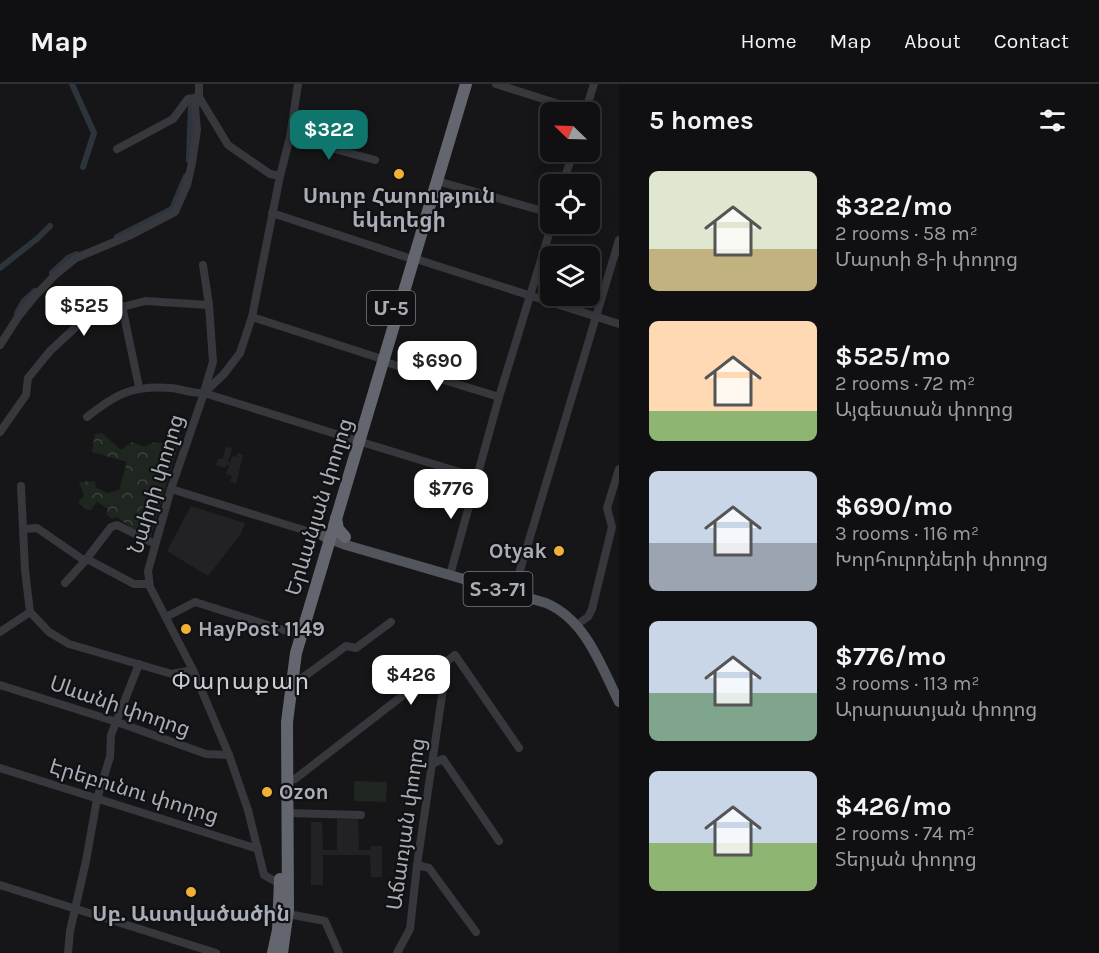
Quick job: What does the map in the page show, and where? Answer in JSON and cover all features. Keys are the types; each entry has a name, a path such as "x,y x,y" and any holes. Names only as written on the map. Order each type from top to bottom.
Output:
{"highway":[{"name":"Երևանյան փողոց","path":"273,953 278,930 280,884 279,710 286,663 293,633 410,258 457,84"},
{"name":"Երևանյան փողոց","path":"410,258 437,181 466,84"},
{"name":"Երևանյան փողոց","path":"282,953 288,914 287,722 291,681 325,534 336,516 355,440"},
{"path":"336,516 338,529 345,537"}],"main road":[{"name":"Տ-3-71","path":"325,534 345,537 546,603 561,611 574,622 587,639 619,702"},
{"name":"Տ-3-71","path":"325,534 451,572 515,587 556,601 571,610 593,636 619,688"}],"street":[{"path":"0,345 35,296 76,258 131,235 175,212 187,184 192,163 196,130 195,107 199,97 199,84"},
{"name":"Նաիրի փողոց","path":"280,884 265,876 248,810 229,755 193,670 149,584 148,571 171,489 204,393 224,374 240,353 252,317 272,213 290,137 298,84"},
{"path":"496,84 553,102"},
{"path":"588,102 594,84"},
{"path":"117,149 173,119 188,99 199,97"},
{"path":"199,97 228,145 270,174 280,176"},
{"path":"290,137 375,160"},
{"path":"437,181 540,210"},
{"path":"272,213 619,324"},
{"path":"451,572 499,397 549,234"},
{"path":"515,587 619,240"},
{"path":"203,265 209,305 213,362 204,393"},
{"path":"0,432 26,395 28,378 50,351 77,326 100,313 145,301 209,305"},
{"path":"122,306 139,387"},
{"path":"252,317 499,397"},
{"path":"87,417 110,399 139,387 173,388 196,394 204,393 476,477"},
{"path":"582,621 592,609 610,538 612,527 607,508 619,469"},
{"path":"21,486 25,570 30,612 49,632 69,644 172,674 193,670"},
{"path":"171,489 325,534"},
{"path":"65,583 86,560 111,526 117,525 155,544"},
{"path":"24,529 38,528 86,560 134,584 149,584"},
{"path":"166,617 195,602 293,633"},
{"path":"0,632 30,612"},
{"path":"291,681 298,681 346,646 356,648 391,622"},
{"path":"287,780 295,779 455,655 519,748"},
{"name":"Աճառյան փողոց","path":"397,953 410,929 417,865 447,662"},
{"path":"68,953 97,799 110,757 111,735 139,664"},
{"name":"Սևանի փողոց","path":"0,685 117,722 207,754 229,755"},
{"path":"432,764 442,759 499,842"},
{"name":"Էրեբունու փողոց","path":"0,768 258,849"},
{"path":"287,813 362,815"},
{"path":"417,865 429,868 476,932"},
{"path":"0,885 216,953"},
{"path":"288,914 325,921 339,953"}],"shaded area":[{"path":"226,447 232,448 228,462 230,463 232,456 236,457 238,453 243,455 236,484 230,482 232,476 226,474 229,465 225,468 216,465 218,459 222,459"},
{"path":"191,506 245,523 241,534 208,576 167,551"},
{"path":"337,819 358,819 359,850 371,850 371,846 382,846 382,877 371,877 370,855 323,855 323,885 311,885 311,822 322,822 323,850 337,850"}],"green space":[{"path":"102,433 121,450 132,442 144,447 155,442 173,445 176,435 181,435 151,537 135,531 117,517 112,519 106,514 108,509 97,502 90,511 78,503 84,495 79,482 95,481 96,488 108,493 119,490 127,462 92,452 95,434"},
{"path":"354,781 387,782 386,802 354,801"}],"waterway":[{"path":"72,84 94,133 83,167"},
{"path":"189,160 191,104"},
{"path":"117,237 172,209 186,176"},
{"path":"0,268 50,226"},
{"path":"52,273 68,258 77,254"},
{"path":"17,313 24,301 35,291"}],"place":[{"name":"Սուրբ Հարություն եկեղեցի","path":"399,174"},
{"name":"Otyak","path":"559,551"},
{"name":"HayPost 1149","path":"186,629"},
{"name":"Ozon","path":"267,792"},
{"name":"Սբ. Աստվածածին","path":"191,892"}],"district":[{"name":"Փարաքար","path":"241,681"}]}
